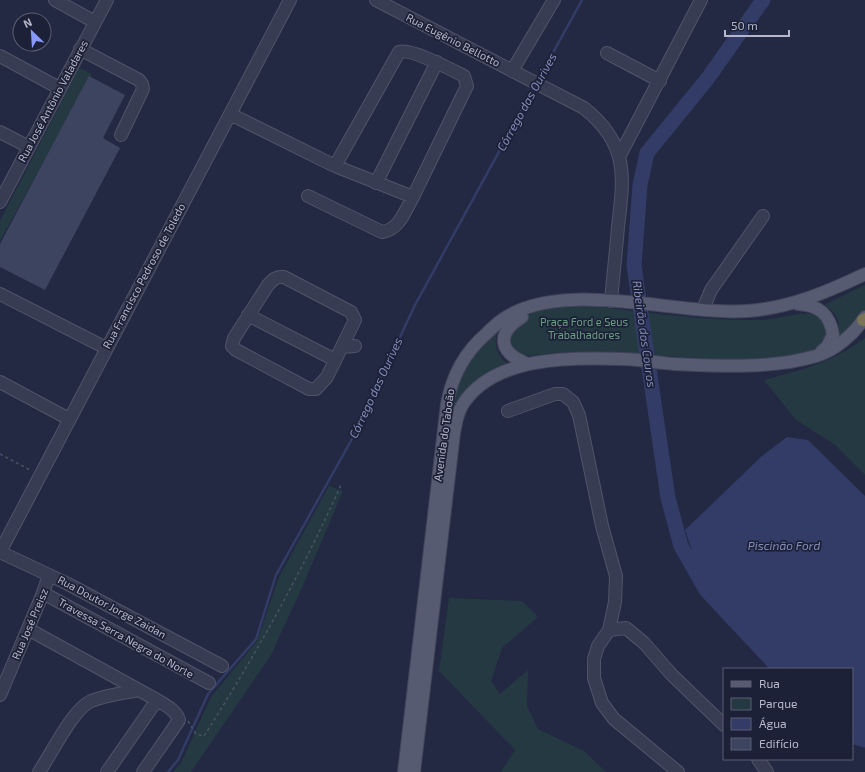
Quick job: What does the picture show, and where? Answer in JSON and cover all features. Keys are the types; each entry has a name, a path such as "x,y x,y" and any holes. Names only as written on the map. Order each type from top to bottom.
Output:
{"main road":[{"path":"615,301 703,309 746,311 793,304 865,274"},
{"name":"Avenida do Taboão","path":"404,772 449,392 460,365 475,343 508,326 537,306 574,300 615,301"},
{"path":"793,304 815,306 829,317 833,335 827,347 817,356"},
{"name":"Avenida do Taboão","path":"414,772 457,417 463,404 475,390 485,382 528,364 547,360 624,359 672,364 737,366 779,363 817,356 837,346 854,332 864,319"},
{"path":"500,329 507,350 519,361 528,364"}],"street":[{"path":"55,0 95,22"},
{"name":"Rua José Antônio Valadares","path":"0,202 59,88 107,0"},
{"name":"Rua Francisco Pedroso de Toledo","path":"0,552 290,0"},
{"name":"Rua Eugênio Bellotto","path":"376,0 584,108 598,120 608,132 619,157 623,181 615,301"},
{"path":"512,71 554,0"},
{"path":"619,157 702,0"},
{"path":"80,49 139,80 142,84 143,89 121,135"},
{"path":"308,196 382,232 389,231 396,226 413,197 467,86 464,76 436,62 406,51 399,52 335,166"},
{"path":"606,54 660,81"},
{"path":"0,56 59,88"},
{"path":"376,183 436,62"},
{"path":"230,114 335,166 413,197"},
{"path":"0,132 29,147"},
{"path":"703,309 711,290 763,216"},
{"path":"284,278 353,315 355,320 342,347 320,386 313,390 234,348 232,342 268,285 274,279 284,278"},
{"path":"0,294 106,348"},
{"path":"248,315 335,360"},
{"path":"342,347 355,346"},
{"path":"0,382 69,419"},
{"path":"508,411 555,394 563,394 574,402 579,415 602,526 616,576 615,602 609,630 598,646 594,659 594,678 602,703 614,718 678,772"},
{"name":"Rua Doutor Jorge Zaidan","path":"0,552 49,574 222,666"},
{"name":"Rua José Preisz","path":"0,695 43,593 49,574"},
{"name":"Travessa Serra Negra do Norte","path":"43,593 209,683"},
{"path":"609,630 626,628 644,643 672,675 723,724"},
{"path":"28,629 157,700 172,710 179,720 144,772"},
{"path":"39,772 75,715 83,706 99,698 139,690"},
{"path":"107,772 157,700"},
{"path":"759,760 767,772"}],"path":[{"path":"0,454 40,475"},
{"path":"190,722 196,734 204,736 253,657 307,556 341,485"}],"green space":[{"path":"79,68 92,74 0,241 0,221"},
{"path":"865,285 865,312 836,343 839,332 838,321 833,312 824,305"},
{"name":"Praça Ford e Seus Trabalhadores","path":"585,305 673,316 739,320 761,320 809,314 824,318 828,332 826,340 820,346 810,351 789,356 732,360 599,352 567,352 523,356 518,355 508,344 513,331 519,322 528,315 549,308"},
{"path":"498,331 496,337 496,347 503,359 511,367 449,419 462,368 491,333"},
{"path":"865,338 865,475 834,444 796,420 764,380 817,364 841,353"},
{"path":"329,486 343,491 304,583 271,655 191,772 173,772 181,763 211,697 257,641 279,577"},
{"path":"449,598 522,601 538,617 502,648 491,681 500,694 528,670 527,706 538,729 584,751 606,772 501,772 515,750 439,671"}],"water":[{"name":"Piscinão Ford","path":"787,437 808,440 865,496 865,733 853,728 853,668 788,668 717,593 695,559 685,530 762,456"}],"building":[{"path":"89,76 125,95 103,138 120,148 45,290 0,267 0,244"}],"waterway":[{"name":"Córrego das Ourives","path":"538,80 582,0"},
{"name":"Ribeirão dos Couros","path":"763,0 708,78 647,153 640,185 634,266 668,498 681,546 706,590 779,668"},
{"name":"Córrego das Ourives","path":"168,772 178,760 208,694 256,639 276,575 352,439 415,305 535,86"},
{"name":"Ribeirão dos Couros","path":"853,736 865,740"}]}
